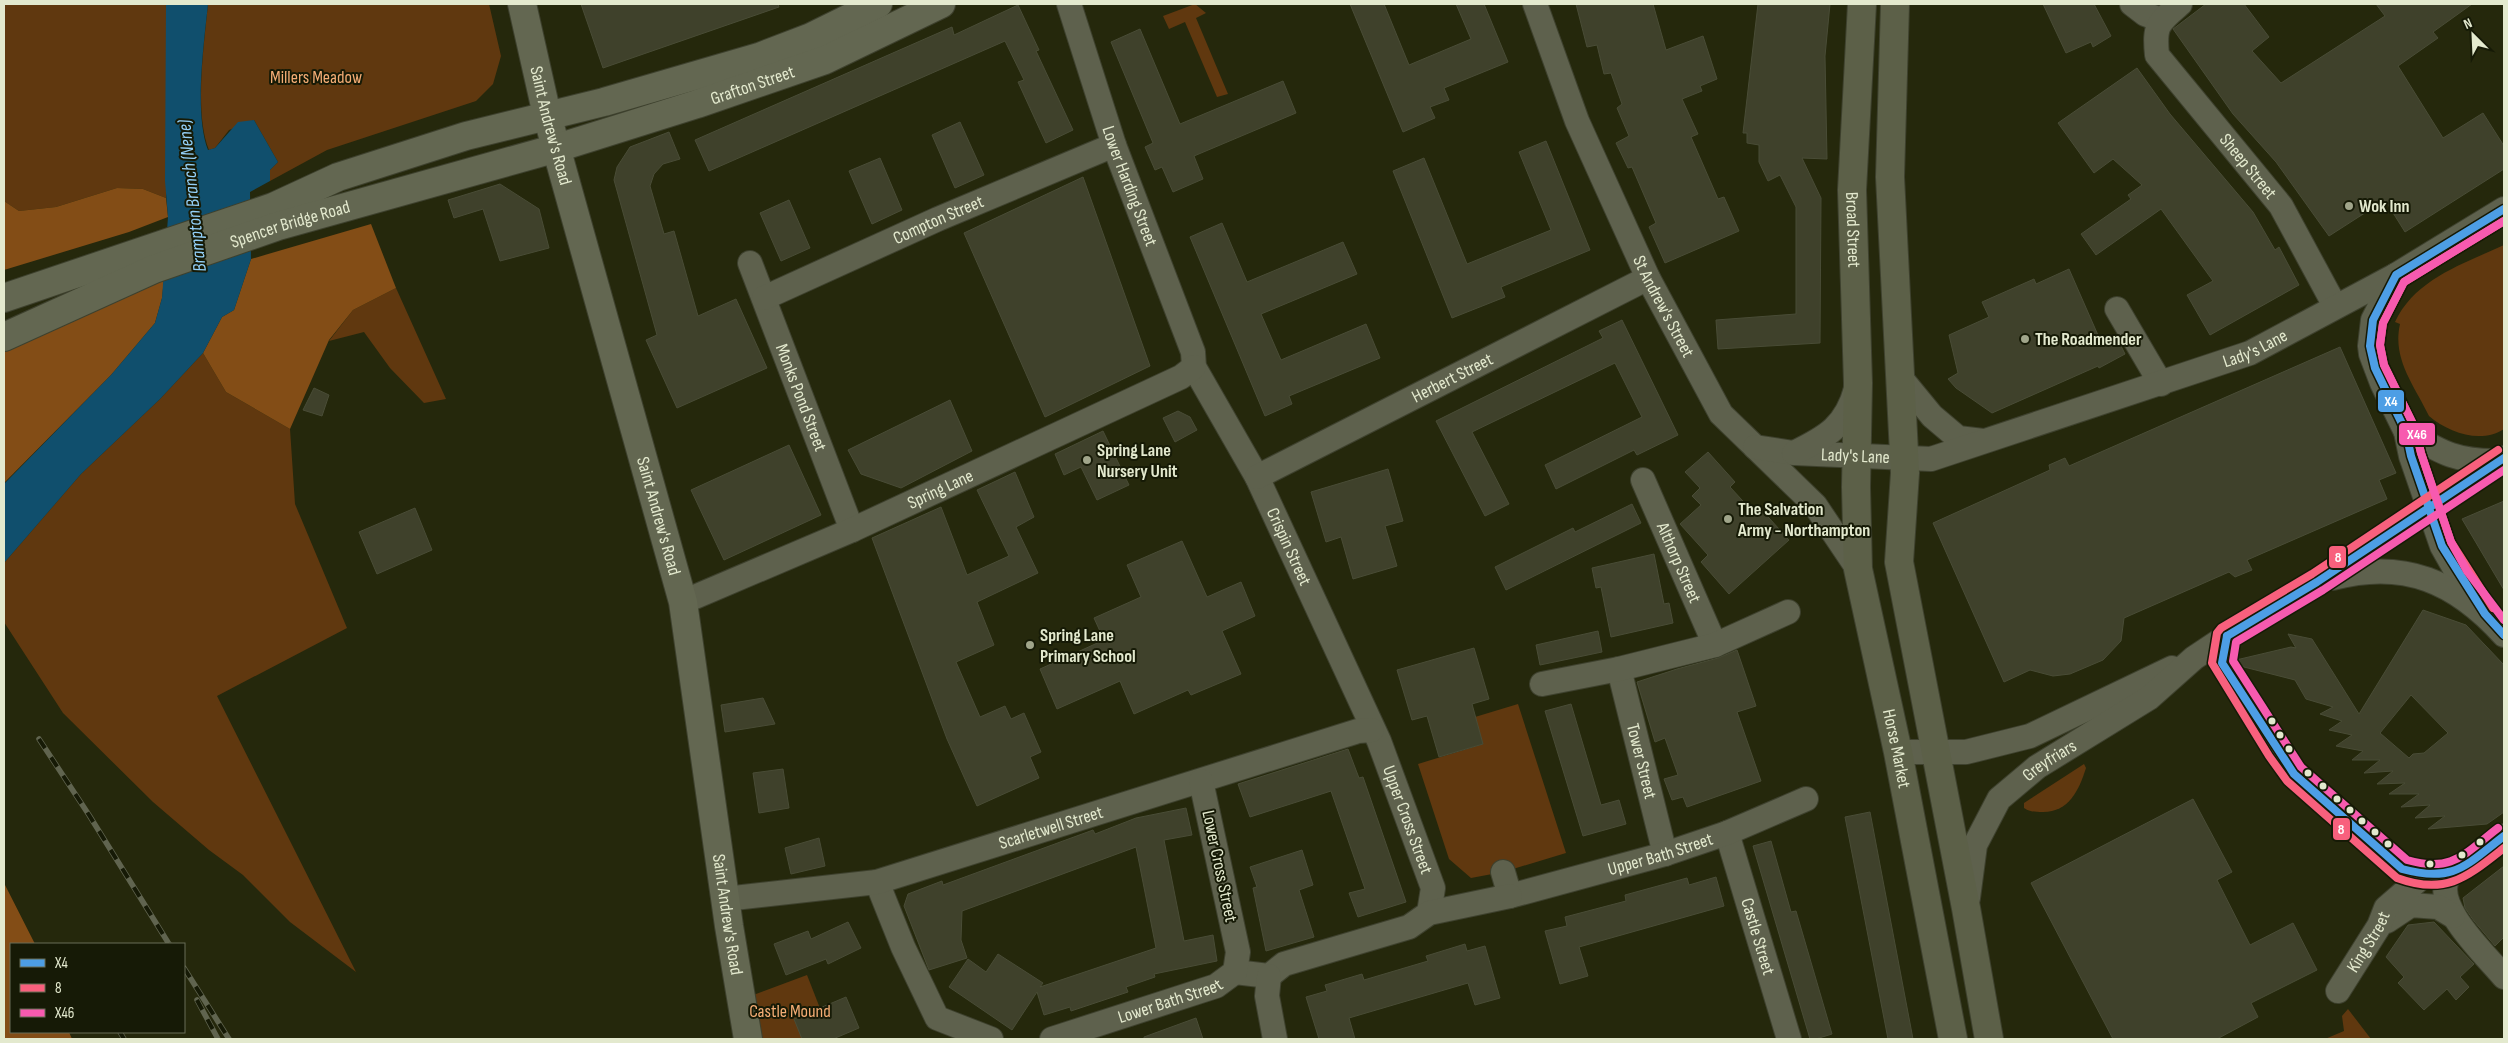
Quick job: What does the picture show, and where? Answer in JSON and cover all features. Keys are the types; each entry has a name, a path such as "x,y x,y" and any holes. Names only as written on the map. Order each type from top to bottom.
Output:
{"highway":[{"name":"Broad Street","path":"1856,456 1858,383 1852,190 1862,4"},
{"path":"1895,4 1890,177 1904,458 1899,562 1937,752 1989,1039"},
{"name":"Horse Market","path":"1856,456 1858,569 1898,752 1953,1039"}],"main road":[{"name":"Saint Andrew's Road","path":"522,4 547,115 684,602 725,899 748,1039"},
{"name":"Grafton Street","path":"547,115 604,102 760,57 811,37 878,4"},
{"name":"Grafton Street","path":"557,148 697,104 825,60 941,4"},
{"name":"Spencer Bridge Road","path":"275,216 338,177 481,131 547,115"},
{"name":"Spencer Bridge Road","path":"4,298 149,260 275,216 557,148"},
{"name":"Spencer Bridge Road","path":"4,337 149,260"}],"street":[{"name":"Lower Harding Street","path":"1069,4 1114,145 1193,352 1194,367"},
{"name":"St Andrew's Street","path":"1535,4 1577,121 1648,278 1722,414 1814,505 1858,569"},
{"path":"2132,4 2158,27 2180,4"},
{"name":"Sheep Street","path":"2158,27 2157,55 2281,206 2321,284 2335,306"},
{"name":"Compton Street","path":"764,298 938,219 1114,145"},
{"name":"Lady's Lane","path":"1756,447 1794,453 1931,459 2250,353 2396,275 2504,209"},
{"name":"Monks Pond Street","path":"750,263 852,530"},
{"path":"2396,275 2373,320 2370,346 2375,368 2406,432 2411,456 2442,546 2459,576 2485,614 2504,635"},
{"name":"Herbert Street","path":"1257,477 1648,278"},
{"path":"2117,309 2160,384"},
{"name":"Crispin Street","path":"1194,367 1257,477 1372,730"},
{"name":"Spring Lane","path":"684,602 852,530 1181,377 1194,367"},
{"name":"Lady's Lane","path":"1900,377 1932,416 1958,438 1983,441"},
{"path":"1794,453 1831,432 1850,409 1858,383"},
{"path":"2406,432 2456,458 2475,462 2502,459"},
{"name":"Greyfriars","path":"1966,908 1975,844 1999,799 2037,767 2149,698 2194,658 2317,582 2502,459"},
{"name":"Althorp Street","path":"1643,480 1715,645"},
{"path":"2317,582 2362,571 2388,570 2442,585 2459,594 2485,614"},
{"path":"1542,684 1620,669 1715,645 1788,612"},
{"path":"2227,636 2222,663 2277,751 2294,774 2402,869 2422,876 2449,876"},
{"name":"Greyfriars","path":"1898,752 1966,752 2030,736 2135,684 2194,658"},
{"name":"Tower Street","path":"1620,669 1665,854"},
{"name":"Scarletwell Street","path":"725,899 877,882 1358,731 1372,730"},
{"name":"Upper Cross Street","path":"1372,730 1379,740 1433,888 1429,913"},
{"name":"Lower Cross Street","path":"1201,781 1237,962"},
{"name":"Upper Bath Street","path":"1269,976 1284,964 1409,927 1429,913 1510,896 1665,854 1727,833 1806,799"},
{"name":"Castle Street","path":"1727,833 1789,1039"},
{"path":"2504,836 2449,876 2443,884 2445,898 2453,916 2504,978"},
{"path":"1503,872 1510,896"},
{"name":"King Street","path":"2338,991 2379,926 2386,908 2422,876"},
{"path":"877,882 903,947 937,1018 991,1039"},
{"path":"2379,926 2411,905 2438,907 2453,916"},
{"path":"1237,962 1269,976 1267,996 1275,1039"},
{"name":"Lower Bath Street","path":"1053,1039 1216,986 1237,962"}],"green space":[{"path":"4,4 166,4 166,198 143,189 117,188 56,207 19,211 4,201"},
{"name":"Millers Meadow","path":"208,4 489,4 501,56 493,84 476,101 327,150 270,181 270,170 278,162 254,120 229,130 215,148 209,150 204,135 201,99 201,78"},
{"path":"1195,4 1206,13 1196,18 1228,94 1217,97 1185,22 1169,29 1163,16"},
{"path":"2504,245 2504,429 2485,436 2455,432 2429,416 2402,360 2398,337 2400,324 2395,322 2404,307 2427,284 2457,266"},
{"path":"396,288 446,399 424,403 390,368 364,332 329,341 353,310"},
{"path":"203,353 226,392 290,429 295,504 347,628 217,696 356,972 290,922 243,875 209,850 153,802 63,713 4,622 4,563 81,474 160,399"},
{"path":"1518,704 1566,853 1503,872 1471,878 1449,859 1418,764 1483,744 1475,717"},
{"path":"2084,764 2086,768 2080,784 2066,804 2052,811 2043,812 2033,812 2024,808 2024,803"},
{"name":"Castle Mound","path":"807,975 832,1039 748,1039 740,1000"},
{"path":"2348,1009 2371,1039 2325,1039 2344,1031 2342,1016"}],"shaded area":[{"path":"117,188 143,189 166,198 168,217 129,232 4,270 4,201 19,211 56,207"},
{"path":"371,224 396,288 353,310 329,340 290,429 226,392 203,353 222,317 234,310 251,259"},
{"path":"164,279 162,298 155,323 111,375 4,483 4,349"},
{"path":"4,883 34,943 10,943 10,1033 69,1033 72,1039 4,1039"}],"water":[{"name":"Brampton Branch (Nene)","path":"166,4 208,4 201,98 204,135 208,150 215,148 238,122 254,120 278,162 270,170 270,181 250,192 251,259 234,310 222,317 203,353 160,399 81,474 4,563 4,484 111,375 155,323 162,298 168,217 165,181"}],"building":[{"path":"581,4 778,4 779,7 603,68"},
{"path":"1350,4 1384,4 1409,65 1471,39 1456,4 1484,4 1508,62 1444,88 1449,100 1430,107 1435,118 1403,132"},
{"path":"1576,4 1653,4 1666,50 1703,36 1717,79 1700,86 1702,91 1682,99 1698,134 1691,137 1718,199 1724,197 1739,231 1665,263 1649,227 1656,223 1632,167 1628,168 1616,143 1629,136 1617,108 1622,104 1611,73 1604,74 1597,45 1587,47"},
{"path":"1758,4 1830,4 1825,56 1827,159 1802,158 1821,198 1820,343 1718,349 1716,320 1796,314 1796,207 1780,175 1768,181 1759,162 1759,145 1747,143 1747,133 1743,133"},
{"path":"2043,4 2094,4 2111,36 2093,47 2091,42 2066,53"},
{"path":"2206,4 2244,4 2269,37 2252,51 2281,83 2385,16 2376,4 2472,4 2433,32 2438,38 2398,66 2443,138 2483,113 2504,146 2504,169 2405,232 2385,200 2329,236 2276,162 2233,114 2173,29"},
{"path":"1018,5 1039,50 1036,51 1073,130 1046,143 1018,82 1024,80 1005,41 709,171 695,140 952,27 954,35"},
{"path":"1140,29 1180,124 1283,81 1296,113 1194,156 1203,179 1173,192 1162,167 1155,170 1145,147 1153,143 1111,42"},
{"path":"2137,68 2170,114 2253,212 2275,250 2279,247 2299,285 2210,335 2187,295 2213,281 2161,209 2096,255 2081,234 2131,199 2128,195 2142,185 2113,159 2094,173 2058,123"},
{"path":"960,122 984,175 955,188 932,135"},
{"path":"669,132 680,159 663,164 654,174 650,186 664,234 674,231 698,316 736,299 767,368 677,408 646,340 657,335 614,180 617,167 630,147"},
{"path":"1546,141 1590,250 1501,287 1505,297 1452,318 1393,171 1424,158 1467,264 1551,230 1519,152"},
{"path":"880,158 902,210 872,224 849,171"},
{"path":"1083,177 1150,366 1045,417 964,233"},
{"path":"500,184 539,209 549,248 500,261 483,209 454,218 448,200"},
{"path":"789,200 810,248 781,261 760,213"},
{"path":"1222,223 1247,282 1343,242 1357,274 1261,314 1281,360 1366,324 1380,358 1289,396 1292,404 1265,416 1190,237"},
{"name":"The Roadmender","path":"2069,269 2101,342 2116,336 2125,354 2099,368 2098,366 1992,413 1956,388 1948,379 1958,373 1949,335 1989,317 1982,302 2034,279 2036,284"},
{"path":"1622,320 1678,435 1637,455 1634,450 1556,489 1545,465 1642,417 1615,363 1472,432 1509,504 1485,516 1436,421 1603,338 1599,331"},
{"path":"2340,347 2396,473 2379,480 2387,499 2247,560 2252,570 2235,577 2229,572 2124,618 2121,641 2103,660 2070,674 2053,676 2030,670 2004,682 1933,523 2050,470 2049,465 2065,458 2069,466"},
{"path":"314,388 329,395 322,416 303,410"},
{"path":"950,400 972,451 901,488 861,474 848,450"},
{"path":"1178,411 1190,417 1197,430 1175,442 1163,418"},
{"name":"Spring Lane Nursery Unit","path":"1103,431 1129,485 1097,500 1081,467 1064,475 1055,454"},
{"path":"789,445 821,515 724,560 691,490"},
{"name":"The Salvation Army - Northampton","path":"1708,452 1735,482 1730,487 1754,513 1760,508 1789,540 1729,594 1701,562 1708,555 1680,524 1701,505 1692,496 1700,488 1685,472"},
{"path":"1388,469 1403,521 1385,526 1397,566 1353,579 1341,537 1326,542 1311,492"},
{"path":"1015,472 1034,517 1016,527 1038,573 977,602 994,645 956,662 980,717 1005,706 1011,719 1024,713 1041,752 1030,757 1039,778 977,806 947,739 872,538 941,507 967,575 1009,556 977,490"},
{"path":"2504,501 2504,590 2462,519"},
{"path":"1632,504 1641,523 1506,590 1495,567 1573,528 1575,532"},
{"path":"415,508 432,550 377,574 359,532"},
{"name":"Spring Lane Primary School","path":"1182,541 1207,597 1241,582 1255,616 1222,631 1241,674 1191,695 1188,690 1134,714 1120,681 1057,709 1040,669 1104,640 1094,618 1141,597 1127,565"},
{"path":"1654,554 1664,604 1669,603 1673,623 1611,637 1601,587 1596,588 1592,568"},
{"path":"2423,610 2466,625 2504,665 2504,812 2487,824 2428,829 2445,816 2415,818 2430,805 2401,807 2419,794 2389,794 2405,783 2377,784 2393,771 2364,773 2380,760 2352,760 2363,751 2336,746 2352,735 2329,730 2342,721 2320,714 2333,707 2306,699 2295,680 2240,666 2236,660 2291,647 2296,648 2288,634 2312,639 2359,714","holes":["2411,695 2448,733 2424,753 2413,754 2409,758 2380,733"]},
{"path":"1598,631 1602,652 1540,665 1536,645"},
{"path":"1474,648 1489,699 1472,704 1483,744 1439,757 1427,716 1412,720 1397,670"},
{"path":"1737,650 1756,706 1737,712 1761,781 1687,807 1683,797 1672,800 1664,779 1678,775 1665,738 1655,742 1637,682 1718,658"},
{"path":"763,698 775,724 725,732 721,705"},
{"path":"1571,704 1601,805 1619,800 1626,824 1583,836 1545,711"},
{"path":"1348,749 1359,778 1363,777 1406,902 1358,917 1349,893 1365,889 1331,791 1250,817 1238,784"},
{"path":"783,769 789,808 759,813 753,773"},
{"path":"2193,799 2232,872 2217,880 2250,945 2293,923 2317,970 2251,1003 2258,1017 2217,1039 2113,1039 2031,883"},
{"path":"1186,808 1192,835 1164,840 1184,941 1213,935 1217,961 1154,974 1155,977 1126,987 1128,992 1071,1011 1070,1007 1044,1015 1037,992 1012,1030 949,987 968,959 986,972 998,954 1043,983 1040,987 1156,948 1136,847 962,911 961,940 967,958 929,970 904,906 908,894 942,881 943,885 1093,830 1095,834 1136,818"},
{"path":"1870,812 1913,1039 1888,1039 1845,817"},
{"path":"819,838 825,866 791,874 785,848"},
{"path":"1771,841 1791,912 1796,911 1832,1034 1816,1039 1810,1039 1753,846"},
{"path":"1302,850 1313,885 1299,890 1314,937 1266,951 1253,888 1257,887 1250,867"},
{"path":"2504,866 2504,937 2495,946 2465,908 2463,898"},
{"path":"1716,877 1724,906 1579,947 1588,976 1560,984 1545,931 1567,926 1565,917 1626,901 1625,895 1687,878 1689,885"},
{"path":"848,922 861,948 828,964 826,959 786,975 774,944 808,931 811,939"},
{"path":"2434,922 2474,964 2460,977 2469,987 2456,1000 2447,989 2424,1010 2398,983 2404,977 2386,957 2408,925"},
{"path":"1465,944 1467,951 1485,946 1500,998 1475,1005 1468,983 1349,1018 1355,1039 1319,1039 1306,997 1327,991 1325,985 1362,974 1364,980 1428,961 1426,956"},
{"path":"846,997 859,1028 833,1039 802,1039 794,1019"},
{"path":"1196,1018 1203,1039 1144,1039 1144,1037"}],"railway":[{"path":"39,739 89,815 168,943"},
{"path":"185,970 229,1039"},
{"path":"197,1000 218,1039"},
{"path":"121,1033 124,1039"}],"transit line":[{"name":"X4","path":"2504,209 2396,275 2373,320 2370,346 2375,368 2406,432 2411,456 2442,546 2485,614 2504,635"},
{"name":"8","path":"2493,608 2451,542 2421,453 2415,428 2384,365 2380,345 2383,323 2404,282 2504,221"},
{"name":"X46","path":"2504,221 2404,282 2383,323 2380,345 2384,365 2415,428 2421,453 2451,542 2467,571 2504,620"},
{"name":"8","path":"2498,450 2312,574 2221,628 2217,633 2212,663 2269,756 2287,781 2397,878 2429,885 2455,881 2479,867 2504,848"},
{"name":"X4","path":"2227,636 2317,582 2504,458"},
{"name":"X46","path":"2498,828 2457,859 2436,864 2407,860 2301,767 2233,661 2236,642 2323,590 2504,470"},
{"name":"X4","path":"2227,636 2222,663 2294,774 2402,869 2420,873 2447,873 2458,869 2479,856 2504,836"}],"place":[{"name":"Wok Inn","path":"2349,206"},
{"name":"The Roadmender","path":"2025,339"},
{"name":"Spring Lane Nursery Unit","path":"1087,460"},
{"name":"The Salvation Army - Northampton","path":"1728,519"},
{"name":"Spring Lane Primary School","path":"1030,645"}]}
